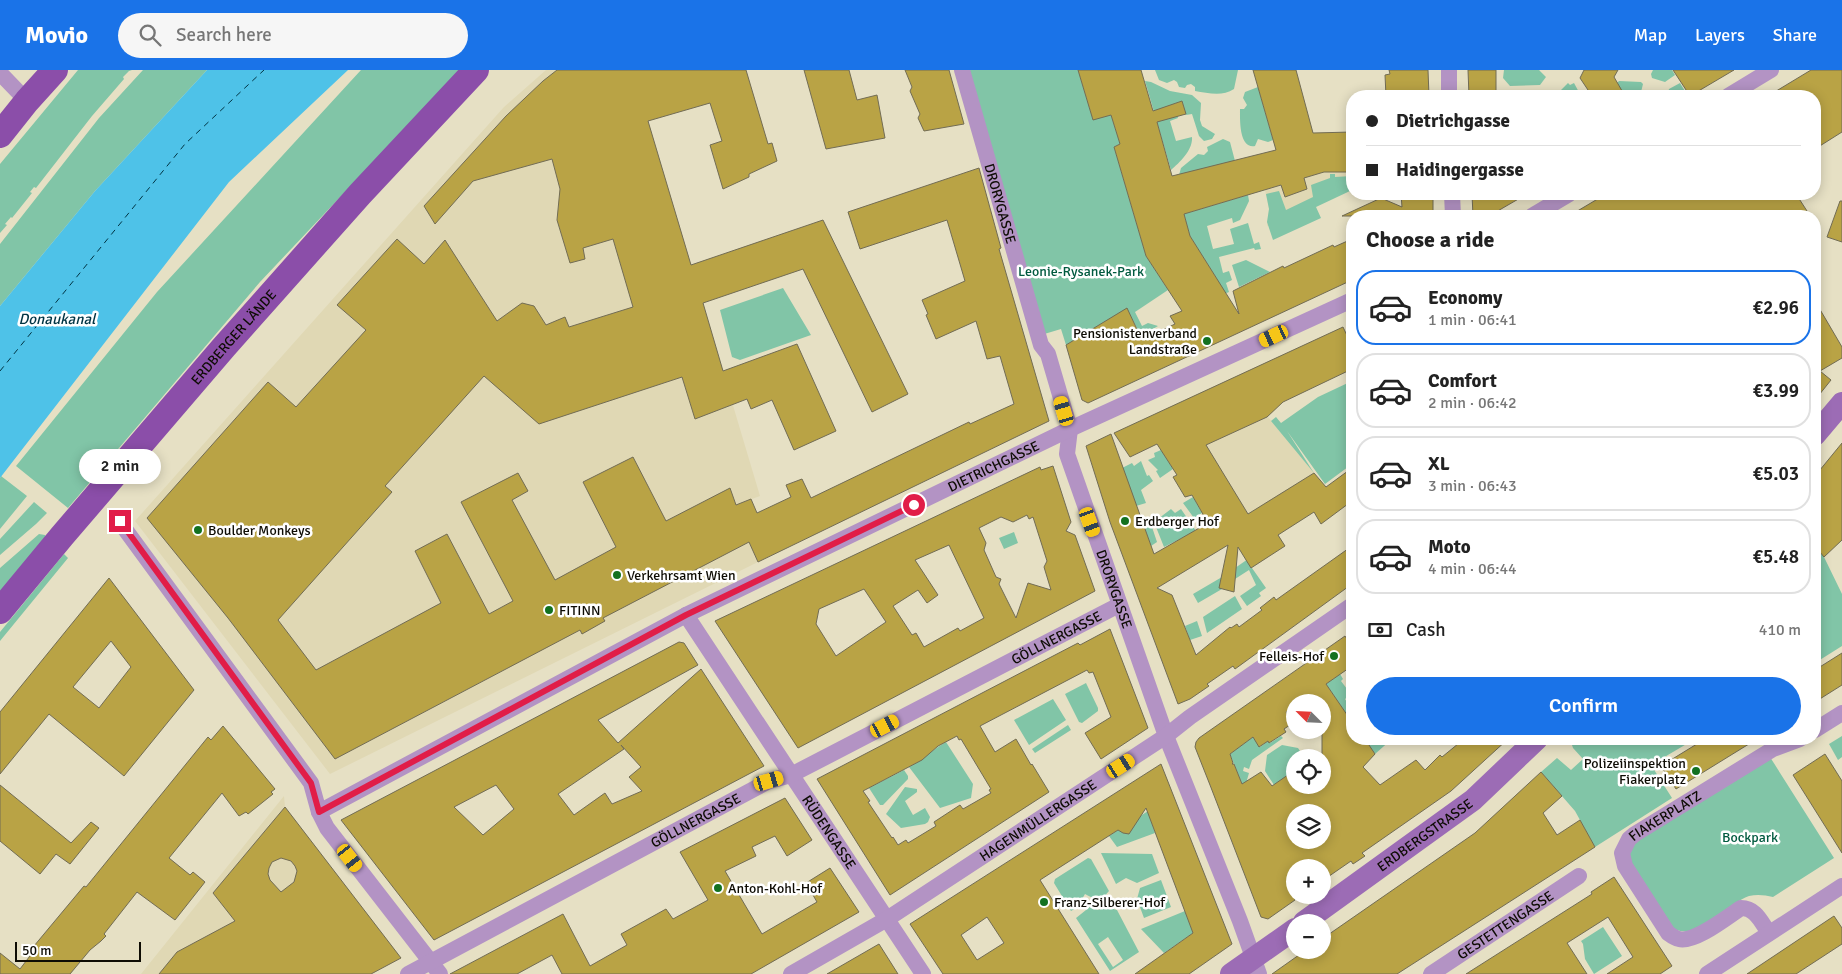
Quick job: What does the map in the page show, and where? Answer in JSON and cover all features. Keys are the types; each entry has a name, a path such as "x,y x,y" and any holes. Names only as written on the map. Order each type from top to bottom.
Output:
{"main road":[{"path":"0,136 27,101 55,70"},
{"name":"ERDBERGER LÄNDE","path":"0,611 224,348 360,194 476,70"}],"street":[{"name":"DRORYGASSE","path":"962,70 1040,346 1048,354 1070,429 1066,454 1166,736 1256,966"},
{"path":"1449,70 1449,90"},
{"path":"1738,90 1771,70"},
{"path":"0,73 27,101"},
{"path":"1542,210 1559,200"},
{"name":"DIETRICHGASSE","path":"319,812 686,615 1070,429 1346,303"},
{"path":"1821,429 1842,403"},
{"path":"120,521 311,783 319,812 328,828 436,968"},
{"name":"GÖLLNERGASSE","path":"408,974 436,968 769,781 791,775 1119,605"},
{"name":"HAGENMÜLLERGASSE","path":"791,974 886,919 1166,736 1186,720 1346,610"},
{"name":"RÜDENGASSE","path":"686,615 923,974"},
{"path":"1821,726 1842,713"},
{"name":"ERDBERGSTRASSE","path":"1315,914 1473,800 1531,745"},
{"name":"FIAKERPLATZ","path":"1769,933 1754,912 1749,908 1741,908 1695,937 1680,940 1674,938 1668,933 1625,866 1622,852 1629,839 1635,834 1773,749 1784,745"},
{"name":"GESTETTENGASSE","path":"1431,974 1580,876"},
{"path":"1707,974 1842,886"},
{"path":"1231,974 1256,966 1286,938"}],"shaded area":[{"path":"546,70 633,70 760,496 736,505 758,562 330,774 135,521 504,107"},
{"path":"1324,172 1346,172 1346,185 1267,226 1269,209 1265,190"},
{"path":"1343,327 1346,333 1346,372 1283,401 1268,417 1336,499 1325,505 1331,517 1321,524 1314,512 1278,535 1285,546 1261,561 1243,552 1156,413"},
{"path":"284,796 285,807 401,958 371,974 141,974"}],"green space":[{"path":"78,70 132,70 123,77 124,79 92,116 36,188 34,187 30,192 32,193 5,224 7,225 0,233 0,164"},
{"path":"143,70 207,70 95,191 0,306 0,244 99,118"},
{"path":"361,70 460,70 260,282 68,508 16,466 157,292"},
{"name":"Leonie-Rysanek-Park","path":"966,70 1078,70 1093,119 1111,115 1120,144 1114,147 1146,256 1168,290 1135,312 1142,326 1148,323 1158,326 1141,336 1127,309 1066,345 1061,329 1041,335"},
{"path":"1155,70 1238,70 1234,89 1225,93 1215,94 1195,91 1195,87 1191,84 1185,88 1179,87 1174,80 1167,83 1159,80"},
{"path":"1504,70 1539,70 1546,77 1540,85 1510,86 1503,78"},
{"path":"1653,70 1672,70 1675,75 1665,82 1652,78"},
{"path":"1145,81 1170,91 1192,95 1201,103 1200,120 1202,126 1215,134 1212,139 1204,141 1199,136 1192,114 1186,115 1182,101 1174,104 1178,118 1170,121 1176,141 1192,137 1192,142 1182,159 1171,170"},
{"path":"1619,81 1641,82 1643,84 1642,90 1621,90 1617,83"},
{"path":"1568,83 1570,85 1574,83 1578,90 1561,90"},
{"path":"1680,83 1684,90 1669,90"},
{"path":"1258,87 1273,140 1268,142 1258,139 1255,146 1250,146 1243,139 1240,109 1244,109 1247,105 1243,98 1245,92"},
{"path":"1223,139 1230,142 1235,161 1179,175 1181,168 1198,154 1204,155 1208,151 1207,147"},
{"path":"1330,174 1335,174 1335,177 1346,176 1346,193 1316,207 1321,218 1273,240 1267,222 1269,209 1266,194 1279,191 1286,210 1313,197 1311,185 1330,178"},
{"path":"1248,195 1249,201 1240,220 1233,223 1232,218 1207,226 1213,249 1234,244 1230,229 1248,223 1254,244 1259,242 1261,249 1255,250 1254,248 1219,257 1223,273 1229,271 1232,280 1226,283 1229,292 1222,295 1217,279 1190,236 1184,214"},
{"path":"1246,260 1270,272 1239,287 1232,265"},
{"path":"783,288 811,335 740,360 732,357 720,310"},
{"path":"1346,384 1346,468 1325,484 1287,431 1314,473 1271,421 1276,417 1281,423 1318,397"},
{"path":"1161,450 1173,469 1160,478 1156,471 1158,470 1148,460 1155,457 1154,453"},
{"path":"1141,461 1147,476 1149,475 1153,481 1141,490 1146,503 1136,506 1122,468 1132,463 1134,466"},
{"path":"1,476 27,496 0,529 0,478"},
{"path":"1193,497 1202,513 1194,518 1183,503"},
{"path":"34,502 47,513 0,555 0,539"},
{"path":"1171,509 1175,513 1181,509 1196,531 1164,547 1154,522"},
{"path":"1140,517 1146,517 1150,521 1157,542 1151,546"},
{"path":"1014,532 1018,543 1004,549 999,538"},
{"path":"39,534 46,537 0,594 0,568"},
{"path":"64,554 68,558 0,641 0,632"},
{"path":"1821,554 1842,594 1842,646 1821,659"},
{"path":"1248,559 1266,588 1259,593 1261,596 1247,606 1240,596 1256,585 1249,570 1235,579 1225,575"},
{"path":"1222,577 1220,586 1222,589 1198,603 1193,594"},
{"path":"1235,596 1242,609 1207,633 1203,617"},
{"path":"1197,621 1202,636 1190,640 1185,626"},
{"path":"1340,674 1343,679 1341,681 1346,688 1346,713 1326,684"},
{"path":"1086,683 1098,711 1082,723 1079,722 1065,694"},
{"path":"1053,699 1066,720 1029,745 1014,720"},
{"path":"1068,725 1071,730 1035,753 1032,749"},
{"path":"1281,736 1283,738 1252,760 1249,769 1244,767 1243,771 1249,773 1247,780 1256,793 1247,796 1230,754 1253,737 1260,747 1268,741 1270,743"},
{"path":"1842,736 1842,757 1838,760 1829,744"},
{"path":"946,742 973,784 971,798 940,808 909,767"},
{"path":"1282,745 1299,749 1286,749 1286,776 1274,785 1265,771 1267,755"},
{"path":"1369,745 1385,745 1375,754"},
{"path":"1572,745 1685,745 1651,765 1672,798 1595,847 1575,811 1541,772 1557,758 1571,770 1583,759"},
{"name":"Bockpark","path":"1770,757 1834,858 1773,897 1749,896 1740,900 1703,926 1684,931 1674,929 1629,859 1630,849 1635,841"},
{"path":"904,770 908,779 883,805 880,805 869,788"},
{"path":"905,787 917,789 917,792 905,801 913,815 925,808 930,817 925,824 901,828 886,814"},
{"path":"1148,811 1155,833 1117,847 1109,836 1118,830 1127,833 1131,822"},
{"path":"1101,853 1152,854 1159,873 1137,883 1126,878 1116,884"},
{"path":"1088,858 1091,859 1109,891 1104,900 1105,903 1117,910 1139,952 1110,971 1076,918 1091,906 1098,910 1102,908 1102,903 1085,894 1082,899 1085,903 1071,911 1054,883 1055,879","holes":["1108,937 1123,960 1113,967 1098,944"]},
{"path":"1161,880 1171,907 1144,918 1137,899 1140,888"},
{"path":"1185,911 1193,933 1164,953 1141,929"},
{"path":"1603,927 1622,956 1594,974 1585,959 1581,941"}],"water":[{"name":"Donaukanal","path":"207,70 348,70 229,182 0,478 0,306 95,191"}],"building":[{"path":"557,70 746,70 768,144 772,143 777,161 749,174 749,177 723,189 710,145 722,141 710,103 648,121 691,265 823,220 908,394 872,412 803,269 703,303 723,371 797,344 836,431 794,450 772,400 751,409 747,399 695,419 682,377 539,424 484,376 385,486 392,492 278,620 316,670 441,603 415,551 447,534 489,614 513,601 461,502 518,473 528,491 512,500 555,580 616,547 583,482 633,457 666,521 730,488 736,505 751,499 757,513 791,497 786,485 802,479 811,498 969,422 970,424 1014,404 1000,356 987,359 976,321 936,339 926,315 928,314 922,300 965,281 947,220 860,249 848,212 979,168 1001,248 999,249 1049,421 758,562 749,542 603,618 605,621 582,634 580,630 335,759 228,618 147,518 268,382 296,407 366,330 337,305 397,239 424,264 445,240 497,321 522,303 534,306 546,325 565,317 569,327 633,307 613,239 583,248 585,259 570,263 557,220 560,189 552,159 473,181 435,224 424,206 506,116"},
{"path":"804,70 849,70 857,100 877,95 885,138 826,149"},
{"path":"905,70 949,70 964,124 924,131 918,118 920,114 910,91 912,87"},
{"path":"1078,70 1141,70 1153,111 1182,101 1186,114 1157,122 1172,176 1276,150 1253,70 1296,70 1313,133 1346,132 1346,172 1324,172 1304,178 1307,189 1285,197 1281,185 1184,214 1190,236 1239,314 1233,291 1283,266 1284,268 1333,245 1334,247 1346,242 1346,283 1088,403 1082,400 1066,345 1127,308 1142,340 1175,324 1170,316 1182,311 1146,256 1114,147 1120,144 1111,115 1093,120"},
{"path":"1389,70 1428,70 1429,90 1386,90 1385,75 1390,74"},
{"path":"1468,70 1496,70 1496,90 1469,90"},
{"path":"1584,70 1618,70 1614,77 1622,90 1588,90 1580,78"},
{"path":"1673,70 1734,70 1700,90 1686,90"},
{"path":"1811,70 1842,70 1842,132 1821,145 1821,90 1778,90"},
{"path":"1377,200 1386,200 1402,207 1401,200 1433,200 1433,210 1355,210"},
{"path":"1472,200 1517,200 1499,210 1473,210"},
{"path":"1596,200 1800,200 1806,210 1579,210"},
{"path":"1840,201 1842,201 1842,242 1827,237"},
{"path":"1821,311 1842,347 1842,358 1821,370"},
{"path":"1343,327 1346,333 1346,372 1283,402 1267,417 1206,445 1248,514 1314,473 1326,487 1346,472 1346,505 1321,524 1314,512 1278,535 1285,546 1251,568 1238,547 1234,592 1219,588 1228,545 1157,588 1172,595 1196,655 1230,627 1237,624 1239,627 1262,610 1260,608 1274,597 1276,600 1346,550 1346,588 1235,669 1233,666 1207,684 1209,686 1190,699 1178,704 1110,522 1086,446 1111,434 1154,554 1208,523 1192,495 1185,497 1173,477 1177,475 1157,444 1130,457 1114,433"},
{"path":"1821,372 1831,380 1821,392"},
{"path":"1842,443 1842,540 1824,557 1821,553 1821,469"},
{"path":"1053,466 1071,522 1066,531 1075,535 1095,591 798,748 715,621 1040,467 1041,470","holes":["1027,515 1029,519 1033,517 1047,561 1044,567 1051,590 1028,583 1016,618 999,584 1001,579 996,577 984,550 986,543 979,528 1001,517 1013,522","949,545 984,618 960,631 958,628 924,647 916,633 912,635 893,606 918,590 927,603 938,595 915,560","864,589 886,622 836,656 816,624 819,609"]},
{"path":"109,578 194,690 124,776 49,714 0,774 0,712","holes":["111,641 131,667 99,708 73,687"]},
{"path":"1110,629 1148,728 1101,759 1085,733 1111,717 1093,672 1089,673 1087,670 980,726 995,752 1016,739 1049,792 890,895 817,779 1078,643 1080,645","holes":["957,736 959,740 961,739 991,789 989,790 991,793 963,809 960,805 934,822 936,826 908,843 906,840 898,845 868,802 870,801 863,791 922,760 938,746"]},
{"path":"1345,636 1346,670 1326,684 1346,713 1346,745 1369,745 1375,754 1363,767 1380,785 1416,760 1425,770 1440,755 1442,757 1457,745 1501,745 1451,791 1362,853 1365,856 1353,864 1351,861 1331,875 1331,859 1286,859 1286,904 1289,904 1268,919 1261,917 1195,747 1199,738","holes":["1286,694 1331,694 1331,739 1322,739 1322,749 1331,749 1331,794 1286,794 1286,776 1272,786 1261,772 1242,784 1234,764 1232,764 1230,754 1253,737 1259,747 1286,732 1284,729 1286,728"]},
{"path":"679,642 684,643 698,665 598,720 618,743 701,669 764,766 434,940 341,820","holes":["621,745 641,767 629,777 642,791 612,804 605,793 574,815 558,794 624,749","496,785 514,809 483,835 454,807"]},
{"path":"1842,653 1842,685 1821,698 1821,666"},
{"path":"223,726 275,789 271,792 273,794 248,814 246,812 239,816 222,793 169,858 190,875 193,872 205,882 175,920 137,892 104,934 106,936 90,950 70,974 0,974 0,953 20,969 36,948 34,946 84,886 86,887 208,737 211,740"},
{"path":"1695,745 1747,745 1676,789 1661,766"},
{"path":"1825,754 1842,781 1842,853 1793,775"},
{"path":"1161,764 1232,944 1189,974 1135,974 1193,933 1146,808 1129,834 1118,830 1040,880 1099,974 943,974 910,924","holes":["987,917 1004,943 977,960 961,935"]},
{"path":"1541,772 1562,796 1543,813 1557,835 1580,820 1595,847 1397,974 1272,974 1293,959 1331,959 1331,933 1475,833"},
{"path":"0,785 71,843 91,822 99,828 70,864 56,854 40,874 0,841"},
{"name":"Anton-Kohl-Hof","path":"785,798 812,840 787,856 775,836 752,847 756,856 725,871 762,934 817,902 806,883 830,868 859,912 751,974 562,974 552,955 517,974 450,974 563,914 590,966 627,945 621,934 666,909 673,919 708,900 680,852"},
{"path":"285,807 401,958 371,974 159,974 177,952 235,921 213,893","holes":["281,858 291,861 297,871 294,882 281,892 270,880 269,868 272,862"]},
{"path":"1614,877 1672,966 1660,974 1607,974 1633,957 1608,917 1567,943 1587,974 1466,974 1592,894 1591,892"},
{"path":"1834,916 1842,928 1842,944 1796,974 1747,974"},
{"path":"879,944 898,974 827,974"}],"ferry route":[{"path":"0,371 185,144 264,70"}],"place":[{"name":"Pensionistenverband Landstraße","path":"1207,341"},
{"name":"Erdberger Hof","path":"1125,521"},
{"name":"Boulder Monkeys","path":"198,530"},
{"name":"Verkehrsamt Wien","path":"617,575"},
{"name":"FITINN","path":"549,610"},
{"name":"Felleis-Hof","path":"1334,656"},
{"name":"Polizeiinspektion Fiakerplatz","path":"1696,771"},
{"name":"Anton-Kohl-Hof","path":"718,888"},
{"name":"Franz-Silberer-Hof","path":"1044,902"}],"route":[{"path":"120,521 311,783 319,812 686,615 914,505"}]}
